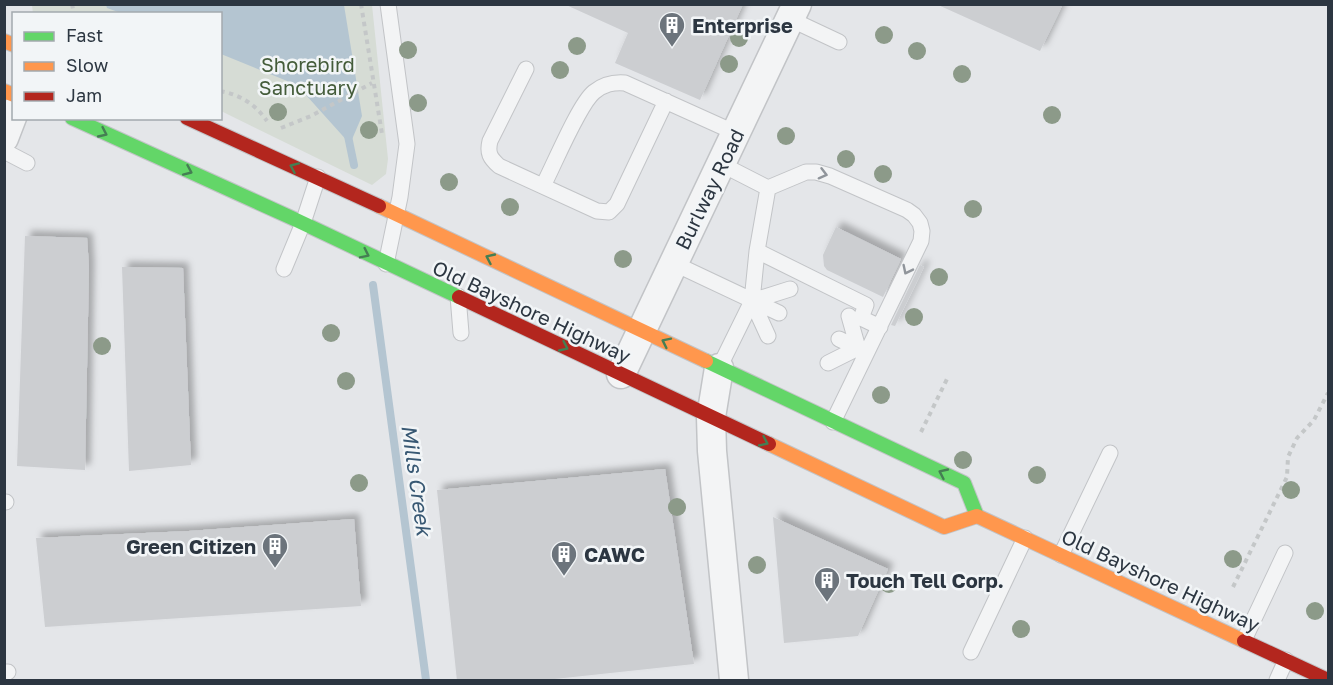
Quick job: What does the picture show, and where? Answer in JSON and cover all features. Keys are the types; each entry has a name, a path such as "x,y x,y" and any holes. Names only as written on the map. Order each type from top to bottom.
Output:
{"main road":[{"name":"Old Bayshore Highway","path":"76,120 303,223 945,527 977,516 1329,680"},
{"name":"Old Bayshore Highway","path":"191,120 318,177 964,483 977,516"}],"street":[{"name":"Burlway Road","path":"621,374 793,12"},
{"path":"4,138 12,117"},
{"path":"718,368 711,417 712,451 734,681"}],"lane":[{"path":"386,264 407,144 388,4"},
{"path":"793,12 839,42"},
{"path":"526,69 490,141 489,156 499,166 597,211 614,210 666,101"},
{"path":"543,186 586,100 603,86 614,82 625,83 736,132"},
{"path":"4,151 27,163"},
{"path":"721,164 768,188"},
{"path":"768,188 796,175 816,172 830,176 914,215 920,223 921,241 883,321 862,350 833,422"},
{"path":"284,269 303,223 318,177"},
{"path":"718,368 752,301 757,251 768,188"},
{"path":"757,251 866,305 861,318 883,321"},
{"path":"673,263 779,313"},
{"path":"752,301 790,289"},
{"path":"458,296 461,333"},
{"path":"752,301 768,336"},
{"path":"849,316 862,350"},
{"path":"839,339 862,350"},
{"path":"828,363 862,350"},
{"path":"1061,555 1110,453"},
{"path":"971,652 1025,538"},
{"path":"1244,640 1285,553"},
{"path":"1277,681 1286,660"}],"path":[{"path":"361,4 383,140"},
{"path":"274,130 311,116 372,83"},
{"path":"222,91 234,94 258,108 269,123"},
{"path":"918,438 948,377"},
{"path":"1233,587 1287,477 1288,457 1297,438 1314,420 1329,393"}],"green space":[{"name":"Shorebird Sanctuary","path":"32,5 372,5 388,159 386,174 372,185 222,111 222,12 33,12"}],"water":[{"path":"106,5 344,5 362,116 350,144 297,85 222,54 222,12 118,12 107,8"}],"building":[{"name":"Enterprise","path":"564,4 743,4 700,100 615,63 628,33"},
{"path":"936,4 1063,4 1040,51"},
{"path":"836,227 901,259 883,297 827,270 824,266 823,255"},
{"path":"25,236 87,238 89,267 85,470 17,466"},
{"path":"920,265 924,267 895,326 891,325"},
{"path":"122,267 183,268 191,465 129,471"},
{"name":"CAWC","path":"665,469 694,664 536,681 457,681 437,490"},
{"name":"Touch Tell Corp.","path":"773,517 888,569 858,636 784,643"},
{"path":"354,519 361,606 45,627 36,538 189,531"}],"waterway":[{"name":"Mills Creek","path":"348,136 354,165"},
{"name":"Mills Creek","path":"373,285 426,680"}],"traffic: fast":[{"path":"76,120 459,297"},
{"path":"706,361 964,483 977,516"}],"traffic: slow":[{"path":"4,41 12,44"},
{"path":"4,91 12,94"},
{"path":"379,206 706,361"},
{"path":"769,444 944,527 977,516 1244,641"}],"traffic: jam":[{"path":"191,120 379,206"},
{"path":"459,297 769,444"},
{"path":"1244,641 1328,680"}],"place":[{"name":"Enterprise","path":"672,48"},
{"name":"Green Citizen","path":"275,569"},
{"name":"CAWC","path":"564,577"},
{"name":"Touch Tell Corp.","path":"827,603"}]}
